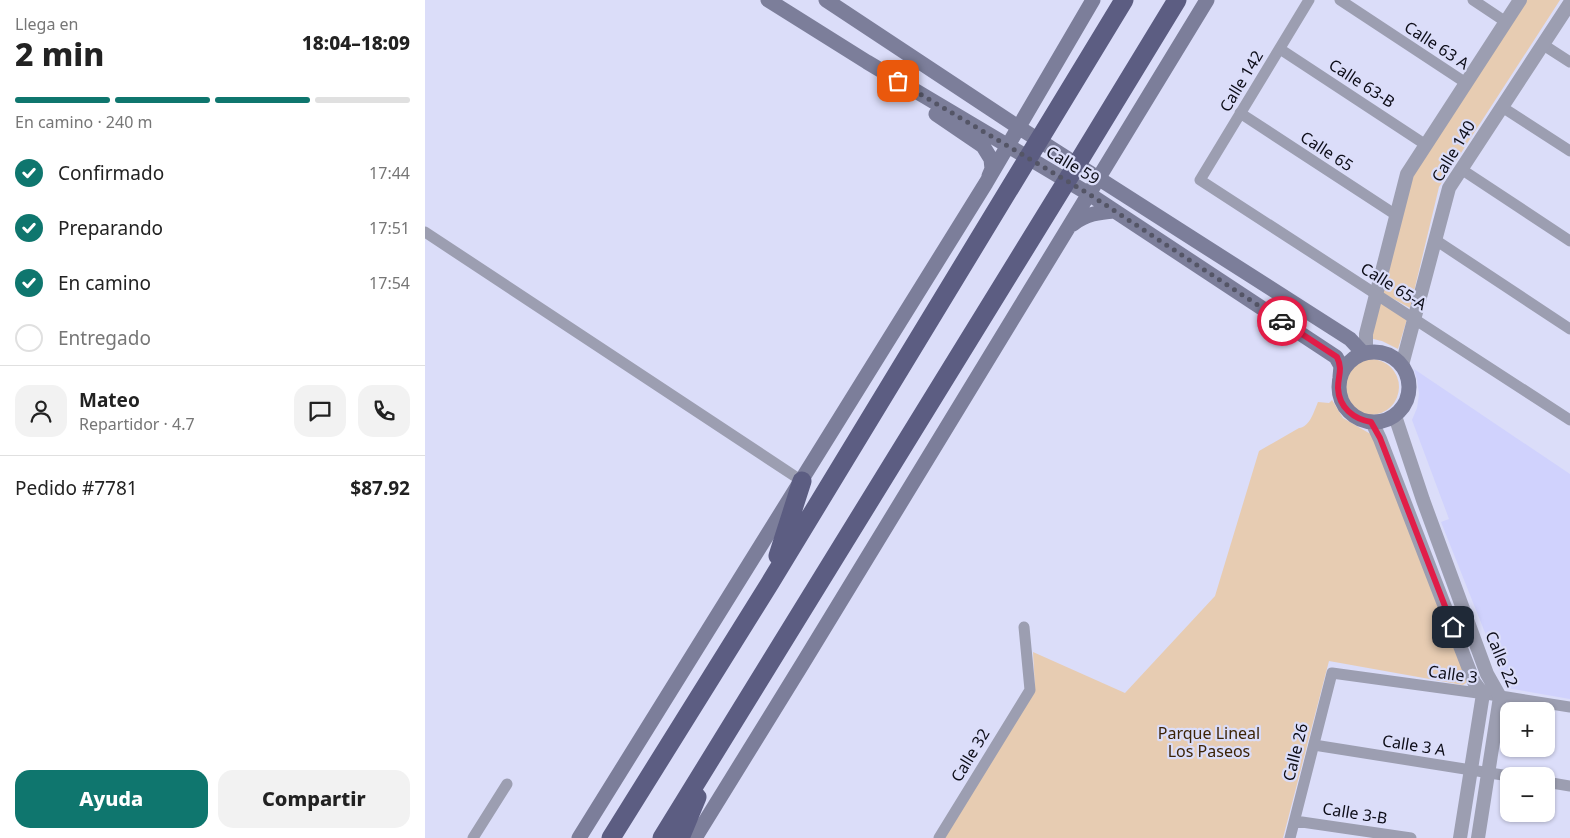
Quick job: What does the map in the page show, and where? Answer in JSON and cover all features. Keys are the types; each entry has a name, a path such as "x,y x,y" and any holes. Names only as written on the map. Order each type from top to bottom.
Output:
{"highway":[{"path":"611,836 770,583 1124,0"},
{"path":"662,838 1177,0"},
{"path":"770,583 802,481"},
{"path":"681,838 720,743"}],"main road":[{"name":"Calle 59","path":"768,0 867,62 1089,194 1337,357 1341,366 1339,377"},
{"name":"Calle 59","path":"826,0 1018,127 1349,338 1365,353"},
{"path":"579,838 986,182 1093,0"},
{"path":"695,838 809,655 1207,0"},
{"path":"867,62 918,102 983,146 991,159 992,169 986,182"},
{"path":"1067,228 1087,215 1115,211"},
{"path":"1376,352 1395,358 1402,365 1407,375 1409,392 1403,408 1395,416 1384,421 1371,422 1361,420 1345,408 1338,388 1339,377 1353,358 1365,353 1376,352"}],"street":[{"name":"Calle 142","path":"1200,180 1309,0"},
{"name":"Calle 63 A","path":"1341,0 1466,83"},
{"path":"1473,0 1506,22"},
{"name":"Calle 140","path":"1365,353 1366,334 1407,174 1521,0"},
{"name":"Calle 140","path":"1402,365 1449,188 1570,3"},
{"path":"1543,44 1570,62"},
{"name":"Calle 63-B","path":"1280,49 1426,145"},
{"path":"1502,107 1570,151"},
{"name":"Calle 65","path":"1240,113 1396,216"},
{"path":"1461,169 1570,241"},
{"name":"Calle 65-A","path":"1200,180 1570,420"},
{"path":"425,232 802,481"},
{"path":"1435,242 1570,329"},
{"name":"Calle 22","path":"1395,416 1423,500 1487,674 1500,697 1478,838"},
{"name":"Calle 22","path":"1371,422 1380,438 1474,682 1483,694 1460,838"},
{"name":"Calle 32","path":"939,838 1030,690 1023,627"},
{"name":"Calle 3","path":"1332,673 1570,707"},
{"name":"Calle 26","path":"1290,838 1332,673"},
{"name":"Calle 3 A","path":"1314,746 1500,775"},
{"path":"473,838 507,784"},
{"path":"1555,784 1570,786"},
{"name":"Calle 3-B","path":"1295,820 1411,838"}],"shaded area":[{"path":"1414,369 1570,474 1570,699 1507,688 1441,522 1449,519 1412,420 1417,408 1419,394"}],"green space":[{"path":"1524,0 1560,0 1439,187 1410,308 1381,292 1411,176"},
{"path":"1379,301 1407,319 1398,349 1382,341 1369,338"},
{"path":"1371,359 1382,361 1391,367 1397,376 1399,387 1397,398 1391,407 1382,413 1371,415 1360,413 1351,407 1345,398 1343,387 1345,376 1351,367 1360,361"},
{"name":"Parque Lineal Los Paseos","path":"1332,400 1343,418 1374,436 1469,681 1463,685 1329,661 1283,838 939,838 1035,688 1033,652 1125,693 1215,596 1259,451 1306,425 1318,402 1329,403"}],"way so far":[{"path":"898,81 1089,194 1282,321"}],"route":[{"path":"1282,321 1337,357 1341,366 1338,388 1340,398 1345,408 1352,415 1361,420 1371,422 1380,438 1453,627"}]}
